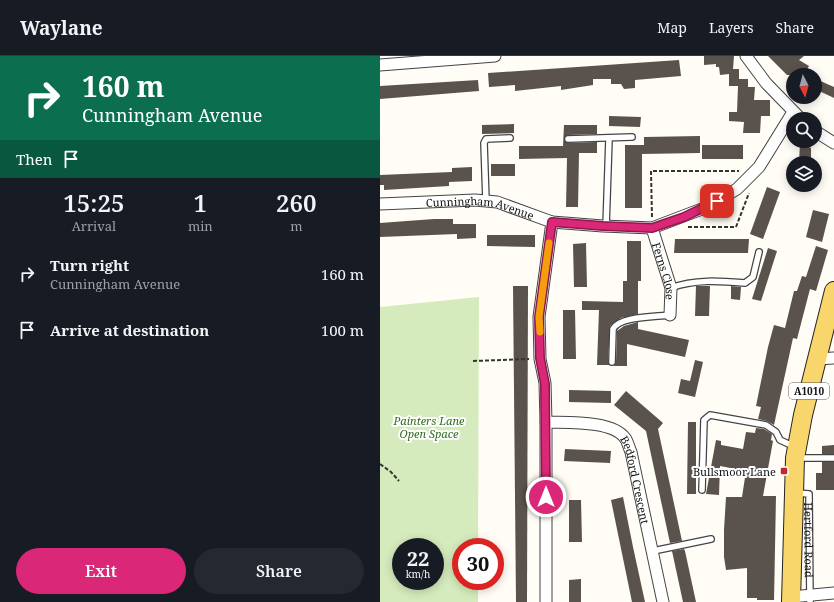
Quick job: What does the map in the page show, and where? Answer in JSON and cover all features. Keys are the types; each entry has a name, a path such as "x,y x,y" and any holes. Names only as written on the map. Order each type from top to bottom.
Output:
{"main road":[{"name":"Hertford Road","path":"791,600 793,492 796,452 816,359 834,291"}],"street":[{"path":"380,65 495,56"},
{"path":"746,56 766,83 793,112"},
{"name":"Cunningham Avenue","path":"380,204 475,200 497,202 552,222 652,228 707,207 737,189 752,174 786,130"},
{"path":"822,135 834,143"},
{"path":"546,602 546,422 545,384 540,358 539,317 552,222"},
{"name":"Ferns Close","path":"652,228 671,288 670,315"},
{"path":"816,359 834,358"},
{"name":"Bedford Crescent","path":"546,422 595,424 612,429 624,437 631,452 663,602"},
{"path":"791,600 810,599 834,593"}],"lane":[{"path":"568,139 609,139 632,137"},
{"path":"486,201 484,143 486,139 510,138"},
{"path":"606,226 609,139"},
{"path":"671,288 684,283 745,283 753,277 759,252"},
{"path":"612,362 613,329 615,324 625,320 670,315"},
{"path":"702,490 704,420 710,415 766,425 776,432 780,440 796,452 834,458"},
{"name":"Hertford Road","path":"793,492 810,494 810,599"},
{"path":"653,551 711,539"}],"path":[{"path":"652,228 651,171 742,171 752,174 750,190 736,227 687,227"},
{"path":"473,361 540,358"},
{"path":"380,464 391,472 399,481"}],"green space":[{"name":"Painters Lane Open Space","path":"479,297 478,538 452,538 452,590 478,590 478,602 380,602 380,307"}],"building":[{"path":"704,56 734,56 733,69 739,69 739,79 748,79 748,87 755,87 754,100 770,100 770,116 761,116 760,133 743,133 744,122 729,121 729,112 737,112 738,86 729,86 729,74 720,75 719,67 716,67 716,64 704,65"},
{"path":"768,56 804,56 799,60 809,66 808,68 786,68 786,74"},
{"path":"679,60 681,76 635,80 635,88 624,89 621,84 611,84 611,79 593,79 593,85 561,90 561,86 515,91 515,85 489,87 488,73"},
{"path":"478,80 479,91 380,99 380,86"},
{"path":"822,82 834,87 834,98 822,92"},
{"path":"609,116 641,117 640,127 609,126"},
{"path":"514,124 514,133 482,134 482,125"},
{"path":"564,125 597,125 597,134 568,135 564,139 568,143 597,142 597,153 579,153 578,207 566,207 567,158 519,159 519,146 563,146"},
{"path":"700,136 700,153 642,154 642,208 625,208 625,145 644,145 644,137"},
{"path":"702,145 743,145 743,159 702,159"},
{"path":"800,148 811,148 811,156 799,156"},
{"path":"491,164 515,164 515,176 491,176"},
{"path":"472,167 472,181 449,182 449,186 384,190 384,185 380,185 380,175 452,172 452,168"},
{"path":"767,187 780,192 763,239 750,234"},
{"path":"813,210 829,214 822,242 806,237"},
{"path":"453,219 453,224 476,224 476,238 457,239 457,234 380,237 380,223"},
{"path":"487,235 535,235 535,247 487,246"},
{"path":"675,239 749,239 748,253 674,253"},
{"path":"627,241 641,241 641,281 638,281 638,314 621,318 610,326 608,362 610,365 597,365 599,310 582,310 582,301 623,302 623,281 627,281"},
{"path":"586,243 587,287 574,287 573,244"},
{"path":"816,246 828,250 816,291 810,289 797,339 793,338 774,425 767,421 758,419 761,407 756,406 768,347 774,325 785,328 794,291 797,291 802,276 806,277"},
{"path":"768,248 777,251 761,301 752,299"},
{"path":"513,286 528,286 527,602 516,602"},
{"path":"696,286 710,286 709,316 695,316"},
{"path":"731,286 741,287 740,300 731,299"},
{"path":"563,310 575,310 576,359 563,359"},
{"path":"638,322 638,329 689,340 685,357 627,344 627,366 614,366 616,362 617,331 624,326"},
{"path":"695,360 703,362 695,397 678,393 681,379 690,381"},
{"path":"569,390 611,391 611,403 569,402"},
{"path":"626,391 663,423 658,429 682,541 670,543 646,431 614,405"},
{"path":"688,422 696,422 696,494 687,494"},
{"path":"756,428 764,429 772,434 771,440 773,441 763,496 776,496 774,600 757,600 757,598 747,598 747,568 726,570 724,557 724,530 726,497 742,497 746,471 720,466 719,495 706,494 716,440 721,441 721,445 743,449 746,432 755,433"},
{"path":"834,445 834,454 822,454 822,446"},
{"path":"565,449 611,451 610,463 564,461"},
{"path":"822,462 834,462 834,490 816,490 816,473 822,473"},
{"path":"623,497 645,602 632,602 611,500"},
{"path":"569,500 581,500 582,542 569,542"},
{"path":"684,549 696,602 683,602 672,551"},
{"path":"581,579 581,602 569,602 569,580"}],"slow traffic":[{"path":"540,332 539,317 549,243"}],"place":[{"name":"Bullsmoor Lane","path":"784,471"}],"route":[{"path":"546,497 545,384 540,358 539,317 552,222 564,224 652,228 684,217 717,201"}]}
